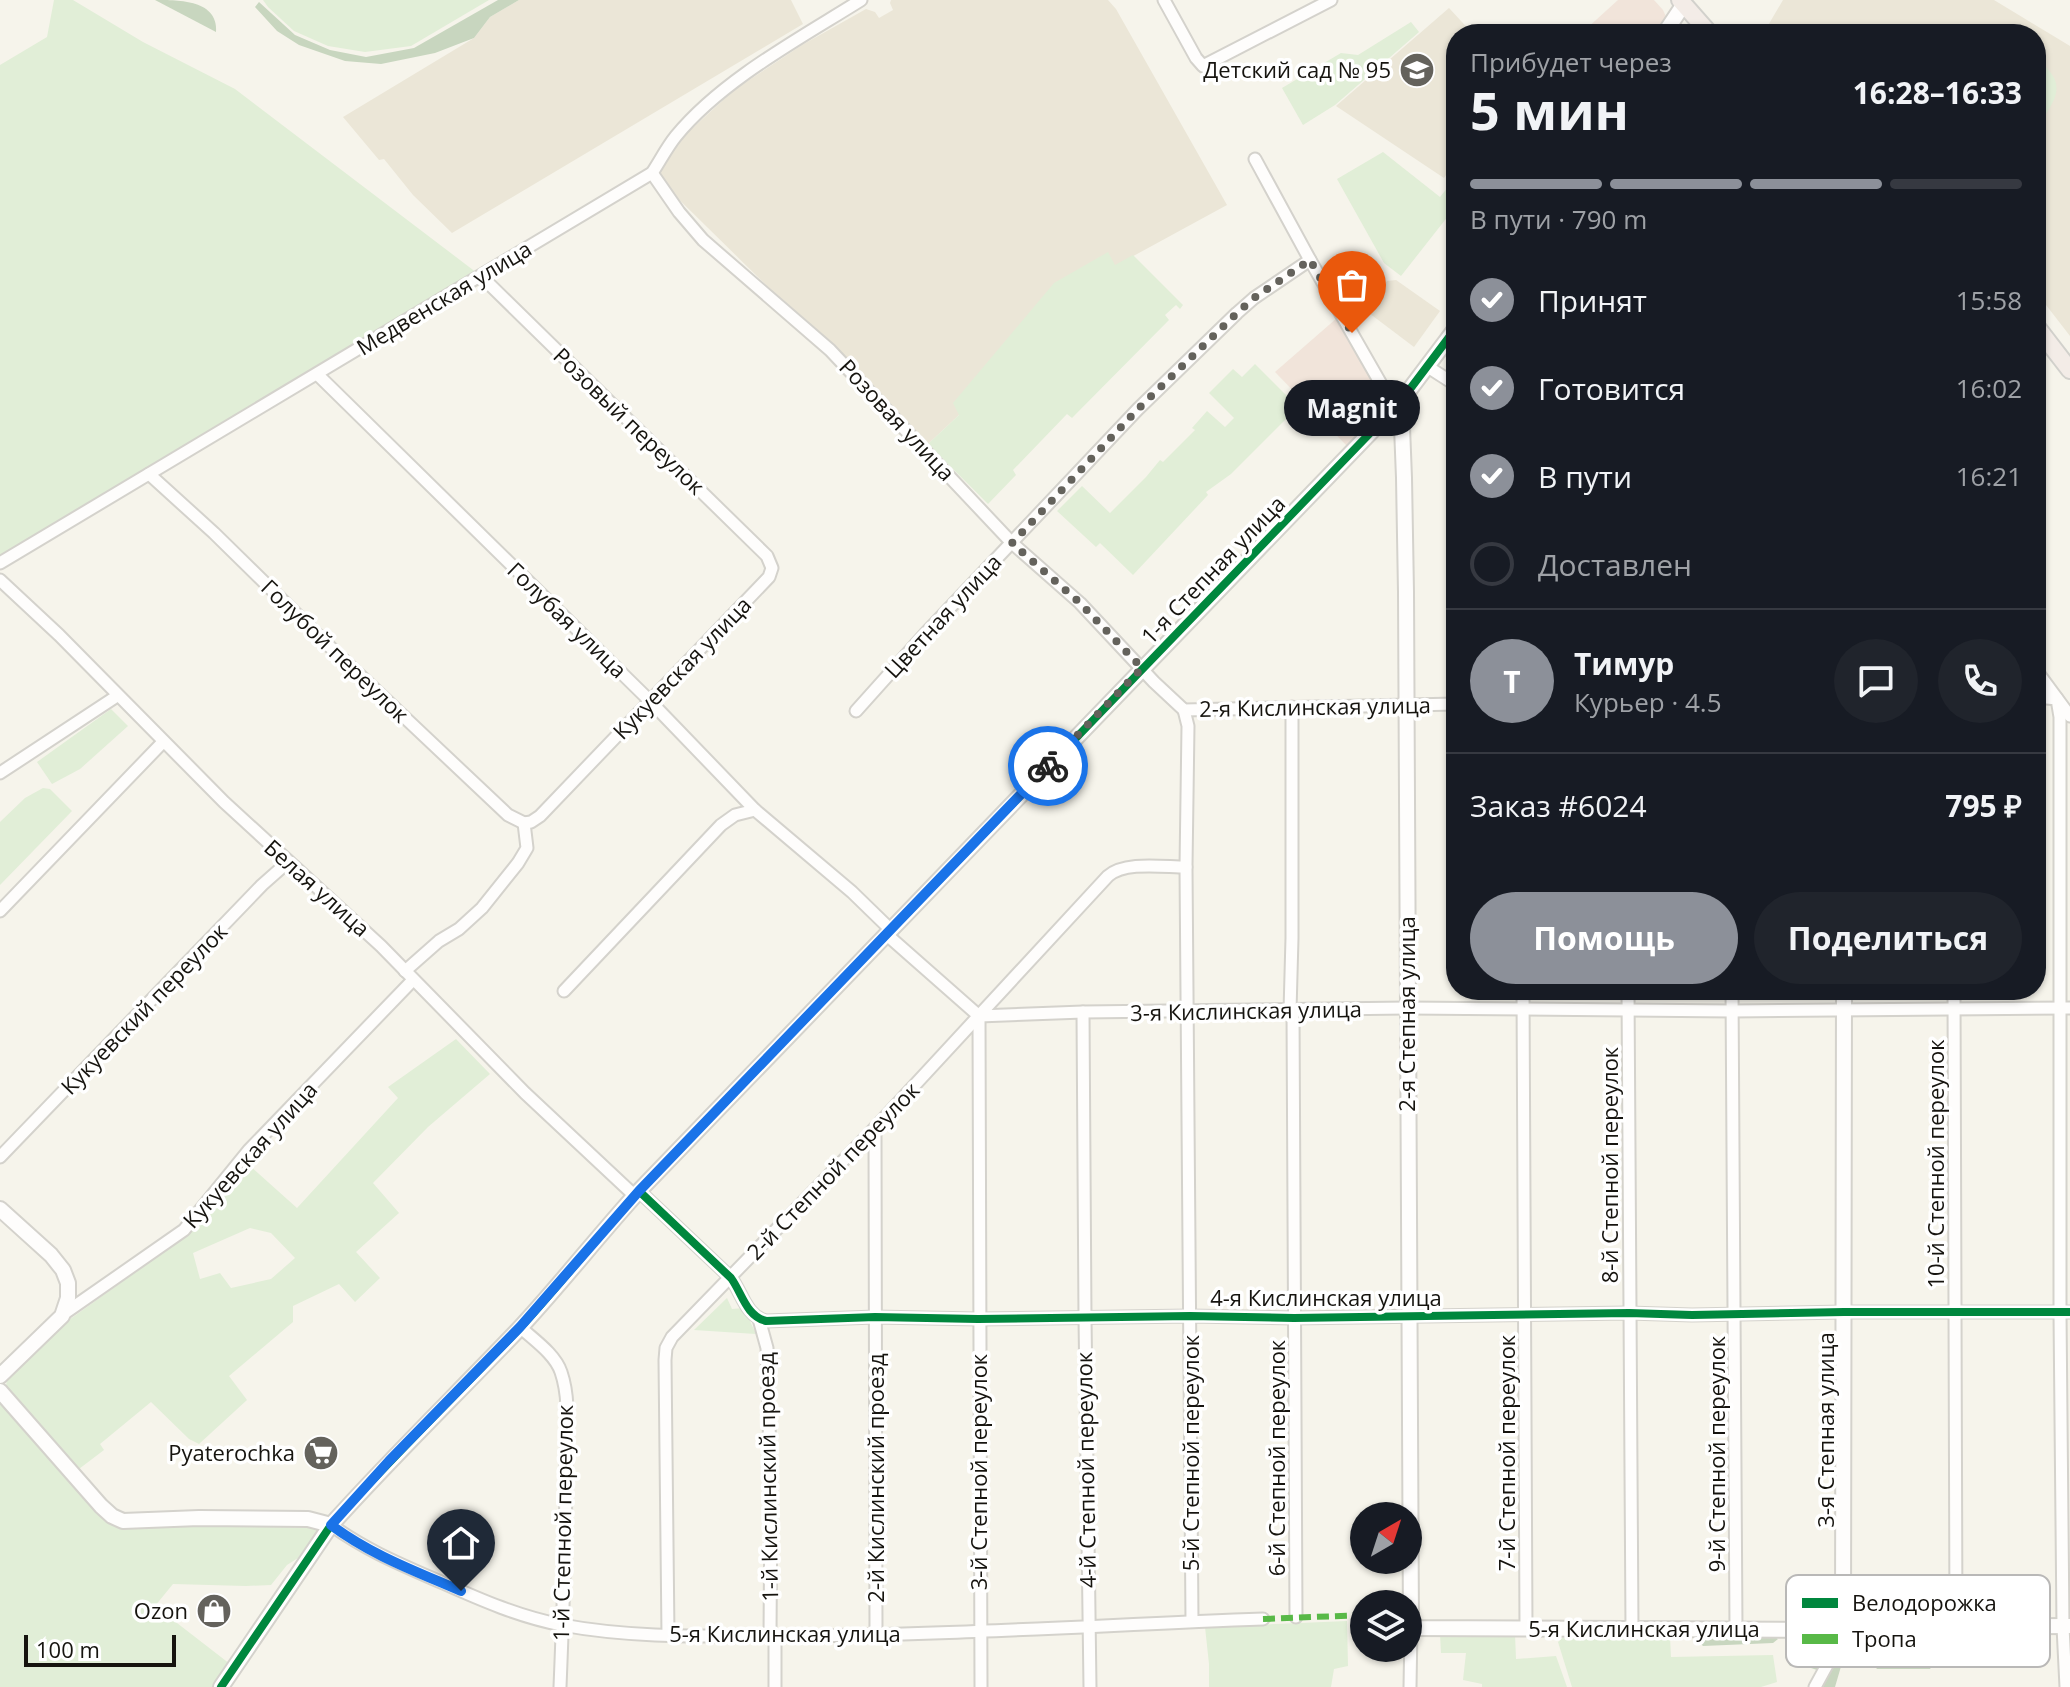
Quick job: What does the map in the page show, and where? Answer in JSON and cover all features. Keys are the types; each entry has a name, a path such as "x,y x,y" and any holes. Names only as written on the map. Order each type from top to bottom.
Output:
{"main road":[{"path":"1682,2 1701,24"},
{"path":"2046,339 2070,370"}],"street":[{"name":"Медвенская улица","path":"0,563 652,173 674,138 736,81 861,0"},
{"path":"1164,0 1203,66 1331,0"},
{"path":"1670,24 1682,2"},
{"path":"1255,159 1385,391 1396,405"},
{"name":"Розовая улица","path":"652,173 703,240 830,350 1012,543 1080,603 1142,668"},
{"name":"Цветная улица","path":"856,711 1138,409 1237,313 1310,260"},
{"name":"Розовый переулок","path":"481,276 767,556 772,568"},
{"name":"1-я Степная улица","path":"223,1686 331,1525 389,1461 520,1327 637,1193 1396,405 1446,342"},
{"path":"1428,367 1446,379"},
{"name":"Голубая улица","path":"317,374 649,700 755,810 852,892 888,931"},
{"name":"2-я Степная улица","path":"1396,405 1404,478 1411,1590"},
{"name":"Голубой переулок","path":"149,474 508,815 524,823"},
{"name":"Кукуевская улица","path":"0,1376 62,1316 184,1230 249,1150 439,941 459,929 482,908 527,848 524,823 540,816 769,577 772,568"},
{"name":"Белая улица","path":"0,580 59,635 224,802 363,929 525,1093 637,1193"},
{"name":"2-я Кислинская улица","path":"1142,668 1184,710 1446,704"},
{"path":"2046,684 2070,716"},
{"path":"0,773 117,696"},
{"path":"2046,698 2057,699"},
{"path":"2057,699 2060,717 2064,1008 2066,1687"},
{"name":"6-й Степной переулок","path":"1292,707 1296,1617"},
{"name":"5-й Степной переулок","path":"1184,710 1188,726 1186,867 1192,1621"},
{"path":"0,911 163,742"},
{"path":"564,991 721,825 735,815 755,810"},
{"name":"Кукуевский переулок","path":"0,1157 262,885 288,862"},
{"name":"2-й Степной переулок","path":"668,1635 666,1348 672,1337 875,1128 1115,870 1125,867 1186,867"},
{"path":"888,931 979,1016"},
{"name":"7-й Степной переулок","path":"1523,1000 1526,1628"},
{"name":"8-й Степной переулок","path":"1628,1000 1632,1628"},
{"name":"9-й Степной переулок","path":"1732,1000 1736,1629"},
{"name":"3-я Степная улица","path":"1843,1575 1844,1000"},
{"name":"10-й Степной переулок","path":"1954,1000 1956,1575"},
{"name":"3-я Кислинская улица","path":"979,1016 1407,1008 1732,1011 2064,1008"},
{"name":"4-й Степной переулок","path":"1083,1012 1090,1687"},
{"name":"3-й Степной переулок","path":"979,1016 981,1687"},
{"name":"2-й Кислинский проезд","path":"875,1128 876,1635"},
{"path":"637,1193 731,1278 749,1310 759,1319"},
{"path":"0,1209 51,1255 63,1270 68,1283 68,1298 62,1316"},
{"name":"4-я Кислинская улица","path":"759,1319 2065,1312"},
{"name":"1-й Кислинский проезд","path":"759,1319 767,1348 775,1687"},
{"name":"1-й Степной переулок","path":"520,1327 552,1357 561,1370 564,1383 566,1482 560,1687"},
{"path":"0,1391 101,1506 123,1521 308,1519 331,1525"},
{"name":"5-я Кислинская улица","path":"331,1525 379,1556 488,1603 562,1625 609,1631 668,1635 876,1635 1263,1619"},
{"name":"5-я Кислинская улица","path":"1422,1628 1786,1629"},
{"path":"1410,1662 1410,1687"},
{"name":"3-я Степная улица","path":"1815,1687 1826,1667"}],"shaded area":[{"path":"519,0 791,0 803,24 452,233 413,195 384,159 379,160 343,117 474,38 490,17"},
{"path":"891,0 1108,0 1116,9 1227,205 1115,266 1107,253 959,415 928,444 652,173 683,137 734,90 802,45 866,9 875,12 879,18 893,10"},
{"path":"1618,0 1654,0 1668,21 1666,24 1592,24"},
{"path":"1783,0 1994,0 2034,24 1769,24"},
{"name":"Детский сад № 95","path":"1449,8 1464,24 1446,24 1444,178 1336,106"},
{"path":"2046,31 2070,46 2070,336 2046,305"},
{"path":"1396,280 1440,311 1414,347 1365,310 1387,281"},
{"path":"1337,318 1376,389 1383,408 1347,446 1275,372"}],"green space":[{"path":"54,0 73,0 143,42 235,89 481,276 0,561 0,65 47,37"},
{"path":"155,0 175,0 204,8 215,21 216,32"},
{"path":"263,0 489,0 411,46 365,52 328,46 294,31"},
{"path":"498,0 519,0 490,17 474,38 435,53 381,64 345,61 299,45 277,31 255,7 259,2 295,35 330,50 366,57 414,48"},
{"path":"1411,22 1419,32 1335,105 1303,125 1282,88 1341,53 1358,55"},
{"path":"2046,67 2056,84 2046,114"},
{"path":"1383,152 1440,197 1446,190 1446,219 1401,276 1384,263 1337,179"},
{"path":"1108,252 1115,265 1133,255 1183,305 1180,309 1176,305 1165,315 1169,320 1072,418 1067,414 1013,470 1016,475 988,504 928,444 959,415 953,403 1054,283"},
{"path":"1255,364 1298,407 1231,474 1206,492 1208,495 1133,575 1100,543 1096,547 1057,511 1082,486 1110,513 1160,460 1163,462 1195,430 1192,428 1207,411 1225,427 1234,418 1209,393 1233,369 1242,377"},
{"path":"111,709 128,726 80,769 52,784 37,762"},
{"path":"43,788 50,789 72,811 0,885 0,822 25,798"},
{"path":"456,1039 490,1074 428,1127 373,1183 399,1213 356,1252 380,1278 355,1302 339,1284 293,1306 293,1322 229,1376 247,1400 199,1444 189,1439 151,1402 100,1444 104,1450 75,1472 5,1391 8,1375 59,1327 186,1236 249,1165 297,1208 398,1098 388,1087","holes":["250,1228 271,1233 295,1258 271,1279 231,1288 220,1273 200,1279 193,1253"]},
{"path":"727,1298 732,1309 744,1308 756,1334 694,1330"},
{"path":"0,1403 96,1510 121,1528 202,1525 319,1528 298,1558 287,1565 271,1585 173,1584 155,1606 230,1664 215,1687 0,1687"},
{"path":"1347,1621 1348,1666 1334,1669 1331,1687 1209,1687 1205,1627"},
{"path":"1440,1634 1515,1634 1516,1659 1556,1656 1567,1687 1482,1687 1482,1684 1463,1680 1466,1653 1441,1653"},
{"path":"1702,1634 1772,1635 1778,1639 1773,1643 1703,1646 1697,1640"},
{"path":"1670,1637 1671,1657 1773,1655 1777,1682 1761,1687 1572,1687 1558,1642 1562,1638"},
{"path":"1833,1667 1841,1667 1835,1687 1823,1687"},
{"path":"1875,1667 1931,1667 1930,1669"}],"marked path":[{"path":"1263,1619 1350,1616"}],"cycle path":[{"path":"221,1687 331,1525 518,1330 639,1191 1401,401 1446,341"},
{"path":"639,1191 731,1278 749,1309 766,1321 875,1317 1294,1318 1629,1313 2070,1312"}],"way so far":[{"path":"1048,766 1142,668 1101,623 1012,543 1138,409 1237,313 1310,260 1352,333"}],"place":[{"name":"Детский сад № 95","path":"1417,70"},
{"name":"Magnit","path":"1352,333"},
{"name":"Pyaterochka","path":"321,1453"},
{"name":"Ozon","path":"214,1611"}],"route":[{"path":"461,1591 379,1556 331,1525 520,1327 639,1191 1048,766"}]}
